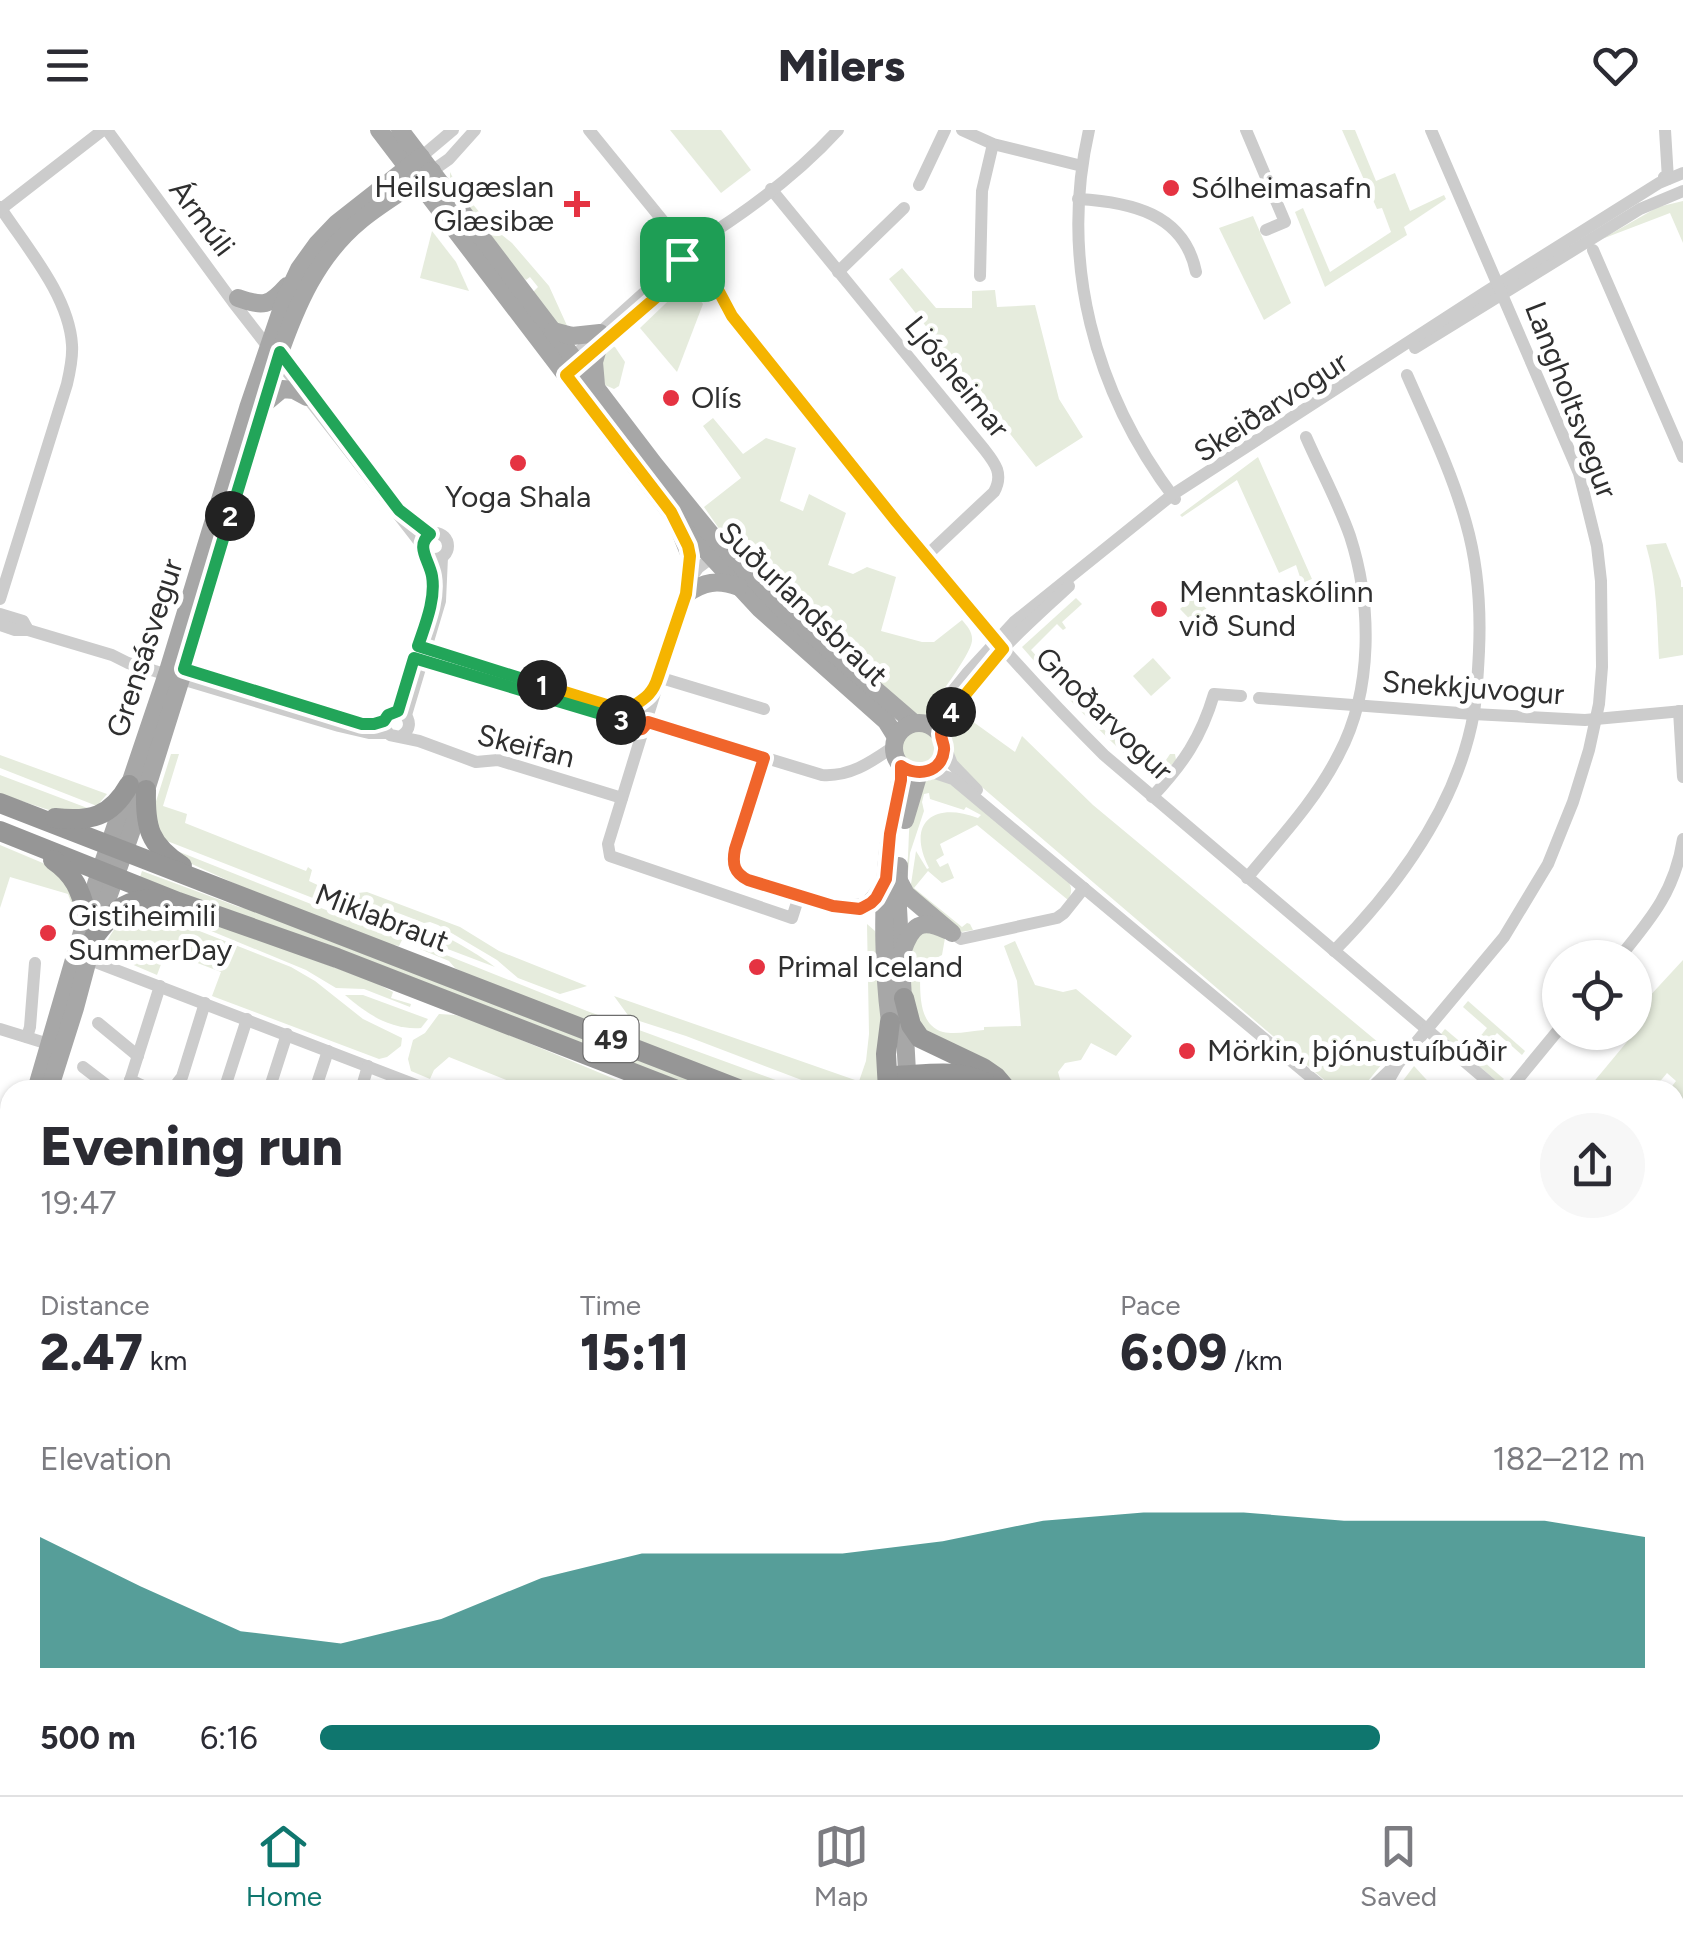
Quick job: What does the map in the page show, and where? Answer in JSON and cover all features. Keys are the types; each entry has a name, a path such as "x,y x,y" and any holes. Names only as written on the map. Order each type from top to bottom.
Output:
{"highway":[{"path":"33,816 72,820 95,816 137,787 150,835 161,851 213,886"},
{"name":"Miklabraut","path":"0,803 715,1080"},
{"name":"Miklabraut","path":"0,831 652,1080"},
{"path":"26,842 70,873 80,889 87,914"},
{"path":"94,938 112,915 128,903 152,899 178,902"},
{"path":"904,998 911,1025 920,1038 983,1068 999,1080"},
{"path":"890,1022 886,1054 900,1079"},
{"path":"900,1079 967,1064 983,1068"},
{"path":"627,1070 643,1080"},
{"path":"900,1079 954,1074 984,1080"},
{"path":"941,1080 954,1074"}],"main road":[{"path":"378,130 386,160 377,199 418,200 442,213"},
{"name":"Suðurlandsbraut","path":"378,130 419,169 553,332 610,434 671,512 931,731"},
{"name":"Suðurlandsbraut","path":"400,130 442,213 569,366 597,390 739,586 792,639 886,720 906,759"},
{"name":"Grensásvegur","path":"175,671 294,278 329,231 419,169"},
{"name":"Grensásvegur","path":"82,957 94,938 108,874 264,404 274,349 311,278 377,199"},
{"path":"231,292 256,304 270,302 294,278"},
{"path":"553,332 599,340 594,362 597,390"},
{"path":"264,404 282,389 308,396"},
{"path":"610,434 623,438 644,465 654,464"},
{"path":"671,512 690,556 686,594"},
{"path":"686,594 707,582 739,586"},
{"path":"900,1079 904,998 890,834 906,759 903,728 931,731 942,760 906,759"},
{"name":"Grensásvegur","path":"51,1080 56,1046 82,957 87,914 108,874"},
{"path":"833,906 865,907 892,878"},
{"path":"892,878 952,933"},
{"path":"890,1022 886,941 892,878"},
{"path":"833,906 869,921 886,941"},
{"path":"901,956 910,934 919,926 930,924 952,933"},
{"name":"Grensásvegur","path":"41,1080 56,1046"}],"street":[{"path":"0,599 67,384 72,348 60,298 0,208 105,130"},
{"name":"Ármúli","path":"105,130 274,349"},
{"path":"419,169 453,130"},
{"path":"419,169 449,159 475,130"},
{"name":"Gnoðarvogur","path":"589,130 693,256 732,316 925,557 1054,706 1152,797 1486,1080"},
{"path":"569,366 675,265 693,256 838,130"},
{"path":"918,185 945,130"},
{"path":"962,130 994,144 1082,166"},
{"path":"1088,130 1078,199 1082,288 1098,354 1123,416 1174,498"},
{"path":"1246,130 1285,222 1266,230"},
{"name":"Langholtsvegur","path":"1389,1080 1504,937 1548,864 1590,750 1602,667 1602,608 1587,501 1568,444 1432,130"},
{"path":"1665,130 1668,179"},
{"path":"980,276 982,191 994,144"},
{"name":"Skeiðarvogur","path":"1501,290 1537,256 1659,174 1668,179 1683,174"},
{"name":"Ljósheimar","path":"771,190 998,470 994,492 925,557"},
{"name":"Skeiðarvogur","path":"931,731 999,645 1174,498 1501,290 1640,209 1683,191"},
{"path":"1078,199 1126,204 1158,217 1172,226 1184,242 1193,256 1196,272"},
{"path":"838,272 904,208"},
{"path":"1593,250 1683,458"},
{"name":"Skeiðarvogur","path":"1515,265 1537,256"},
{"path":"274,349 430,548 440,601 397,724"},
{"path":"274,349 430,548"},
{"path":"1334,951 1409,862 1431,828 1454,782 1473,714 1480,635 1474,554 1452,481 1407,374"},
{"path":"1248,878 1319,787 1339,756 1359,706 1365,643 1360,576 1350,536 1306,437"},
{"path":"720,555 698,568 691,578 657,682 637,719 632,762 608,844 610,856 792,918 799,896"},
{"path":"0,614 23,621 28,630 0,625"},
{"name":"Skeifan","path":"28,630 112,655 130,654 339,726 369,733 397,724 419,741 476,762 498,760 622,798"},
{"name":"Skeifan","path":"420,653 809,772 835,776 875,759 906,759"},
{"path":"657,682 764,709"},
{"path":"1152,797 1196,742 1214,694 1242,696"},
{"name":"Snekkjuvogur","path":"1259,698 1596,719 1681,711"},
{"path":"1681,711 1683,776"},
{"name":"Suðurlandsbraut","path":"931,731 952,764 1012,828 1314,1080"},
{"path":"764,758 735,849 736,872 748,880 833,906"},
{"name":"Suðurlandsbraut","path":"906,759 952,779 1012,828"},
{"path":"1634,940 1666,896 1680,860 1683,839"},
{"path":"952,933 961,939 1047,922 1064,913 1084,888"},
{"path":"82,957 402,1080"},
{"path":"27,1037 35,963"},
{"path":"131,1080 160,986"},
{"path":"180,1080 205,1003"},
{"path":"227,1080 247,1019"},
{"path":"98,1023 138,1056"},
{"path":"0,1028 56,1046"},
{"path":"273,1080 287,1034"},
{"path":"1517,1080 1542,1050"},
{"path":"318,1080 328,1051"},
{"name":"Langholtsvegur","path":"1376,1080 1398,1064"},
{"path":"363,1080 368,1066"},
{"path":"84,1067 100,1080"}],"green space":[{"path":"670,130 721,130 751,170 721,193"},
{"path":"1342,130 1355,130 1376,181 1395,173 1410,211 1444,195 1446,199 1404,227 1407,235 1325,287 1295,212 1303,208 1330,272 1391,232"},
{"path":"450,172 491,226 512,243 549,286 569,330 562,329 533,292 538,287 530,277 526,280 508,265 450,180"},
{"path":"1683,201 1683,243 1670,213 1602,239 1658,207"},
{"path":"1253,216 1291,303 1264,320 1219,228"},
{"path":"432,231 456,262 469,291 420,278"},
{"path":"902,268 936,308 972,308 972,291 995,290 997,307 1035,305 1059,399 1083,437 1036,467 889,279"},
{"path":"687,283 703,304 677,372 640,328"},
{"path":"608,345 615,347 625,362 619,386 614,389 605,385 599,351"},
{"path":"713,418 743,454 766,438 796,448 780,501 803,511 809,494 846,513 828,565 853,574 867,567 896,577 881,631 934,642 962,620 968,627 970,648 925,716 919,716 771,591 720,530 704,507 741,478 703,426"},
{"path":"1258,457 1312,579 1302,583 1296,565 1279,573 1237,480 1180,515"},
{"path":"1666,543 1683,587 1683,655 1659,659 1654,587 1646,545"},
{"path":"1194,596 1219,622 1205,635 1180,609"},
{"path":"1076,598 1082,604 1062,622 1066,628 1063,630 1057,624 1031,650 1057,679 1062,675 1065,678 1064,686 1110,736 1114,730 1122,735 1119,747 1137,764 1141,761 1149,765 1149,770 1159,770 1170,754 1175,754 1176,760 1159,779 1153,780 1102,732 1022,647"},
{"path":"1153,658 1171,678 1151,696 1133,676"},
{"path":"964,710 972,721 1015,752 1022,736 1093,805 1391,1053 1369,1080 1324,1080 955,764 950,729 953,718 959,721"},
{"path":"919,728 933,734 939,748 933,762 919,768 905,762 899,748 905,734"},
{"path":"171,754 179,754 163,806 187,814 185,823 306,871 308,867 312,870 309,881 339,895 367,892 460,927 499,951 587,986 560,994 518,978 497,960 438,925 362,902 323,902 162,839 153,811"},
{"path":"0,755 107,794 97,806 0,768"},
{"path":"0,775 90,809 52,811 0,794"},
{"path":"933,777 953,782 1065,878 1071,889 1068,900 977,825 940,844 944,855 936,860 940,867 948,863 954,878 942,883 928,871 914,888 962,927 967,923 973,930 961,932 905,888 911,812 924,783","holes":["929,793 930,799 964,810 966,807 981,815 978,818 948,812 928,820 921,839 929,868 916,851 909,886 910,853 924,811 924,794"]},
{"path":"0,845 57,869 77,903 71,902 68,894 10,877 0,908"},
{"path":"162,845 402,940 399,946 382,943 282,905 183,860"},
{"path":"142,871 257,910 695,1080 669,1080 140,877"},
{"path":"141,902 157,902 374,982 393,992 391,998 411,1004 410,1007 364,989 336,988 306,970"},
{"path":"337,907 378,912 420,925 495,967"},
{"path":"141,908 291,967 363,1019 402,1038 401,1046 379,1059 212,996 221,972 166,951 157,975 103,952 119,923 134,909"},
{"path":"867,924 875,931 879,946 884,1080 859,1080 869,1034"},
{"path":"924,930 945,938 942,955 927,963 920,961 921,1003 928,1021 943,1032 1021,1026 1017,981 1004,946 1015,941 1035,985 1063,992 1076,989 1132,1036 1116,1056 1091,1043 1081,1060 1065,1063 1058,1072 1060,1080 997,1080 923,1035 911,1004 908,952"},
{"path":"421,945 776,1080 741,1080 708,1070 476,979 449,961 420,949"},
{"path":"1683,960 1683,1080 1675,1080 1667,1073 1661,1080 1595,1080 1620,1050 1652,1050 1652,994"},
{"path":"345,995 363,995 428,1019 421,1028 399,1026 371,1014"},
{"path":"614,996 855,1080 802,1080 630,1018"},
{"path":"1468,1001 1525,1051 1522,1055 1497,1033 1478,1054 1471,1048 1487,1028 1463,1007"},
{"path":"439,1014 455,1015 617,1080 506,1080 449,1057 430,1079 411,1071 408,1059 413,1040 425,1033"},
{"path":"1445,1029 1504,1079 1495,1080 1441,1034"},
{"path":"1414,1066 1427,1080 1404,1080"}],"place":[{"name":"Sólheimasafn","path":"1171,188"},
{"name":"Heilsugæslan Glæsibæ","path":"577,204"},
{"name":"Olís","path":"671,398"},
{"name":"Yoga Shala","path":"518,463"},
{"name":"Menntaskólinn við Sund","path":"1159,609"},
{"name":"Gistiheimili SummerDay","path":"48,933"},
{"name":"Primal Iceland","path":"757,967"},
{"name":"Mörkin, þjónustuíbúðir","path":"1187,1051"}],"route":[{"path":"688,246 702,246 706,260 701,266 732,316 1003,649 952,710 940,734 944,750 939,763 919,773 901,766 886,879 876,898 860,909 833,906 748,880 736,872 735,849 764,758 648,722 635,730 625,721 414,658 398,711 374,724 344,720 184,669 280,352 399,510 430,534 422,541 422,549 431,572 433,593 418,646 626,711 637,706 655,688 686,594 688,546 671,512 566,375 690,268 682,259 688,246"}]}
